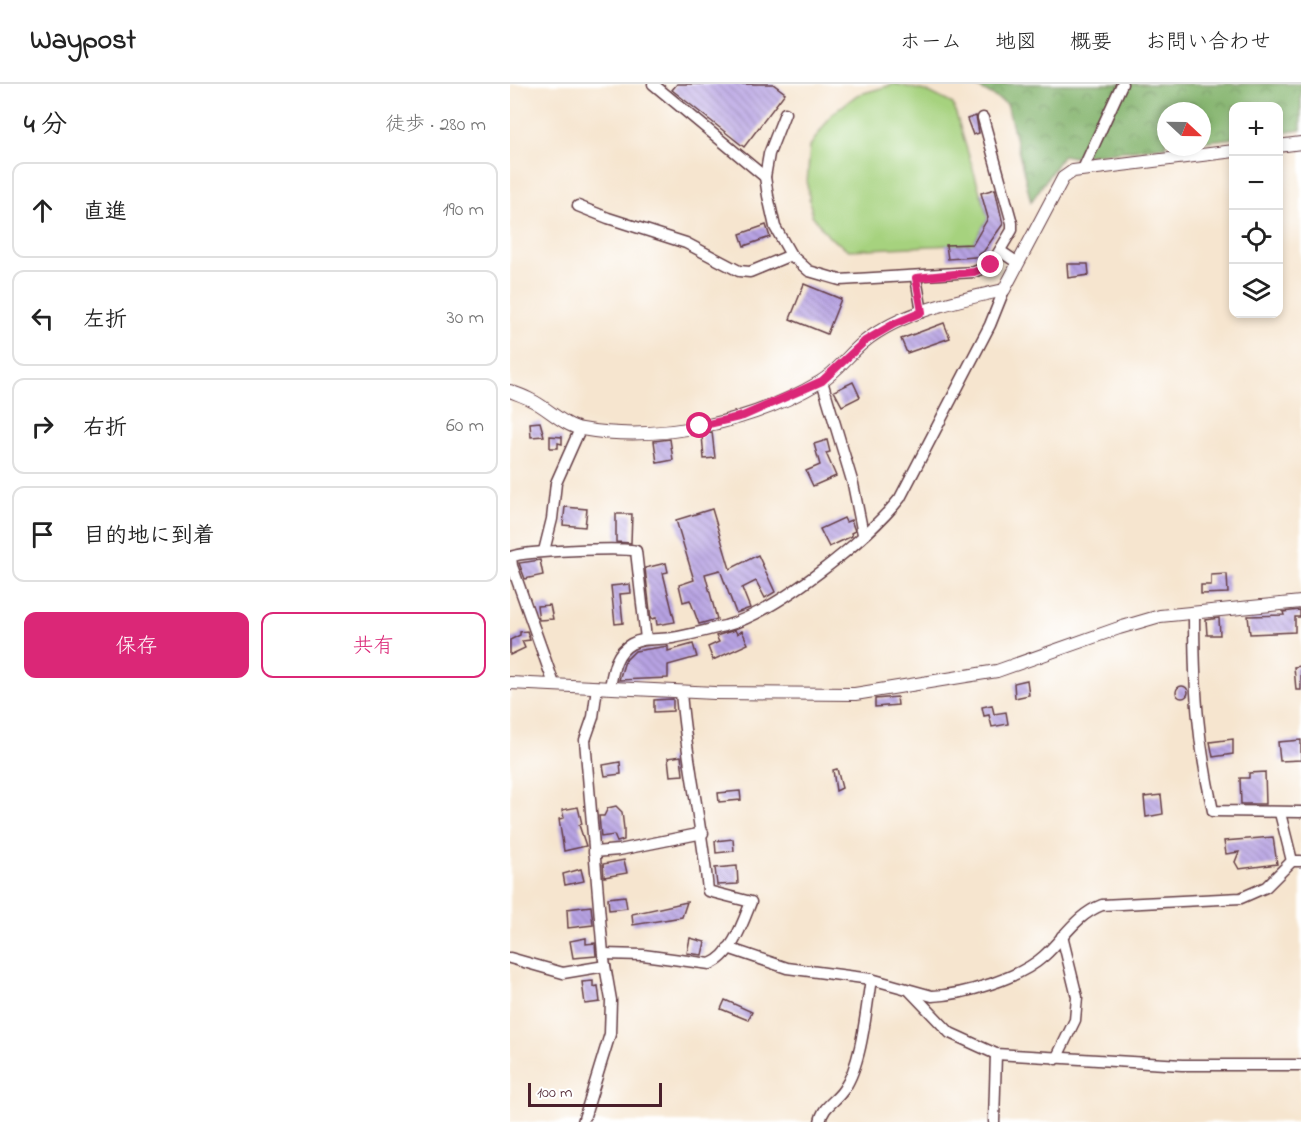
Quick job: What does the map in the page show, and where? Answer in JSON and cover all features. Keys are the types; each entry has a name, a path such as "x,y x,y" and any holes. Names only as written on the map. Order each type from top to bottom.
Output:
{"street":[{"path":"653,84 765,177"},
{"path":"1083,169 1122,84"},
{"path":"785,113 774,135 765,177 775,227 791,255 809,271 830,279 916,278 986,269 1012,230 1012,223 983,117"},
{"path":"1283,145 1301,143"},
{"path":"610,687 618,656 631,644 646,639 699,633 758,613 801,586 887,515 900,498 1063,178 1083,169 1229,151"},
{"path":"578,206 686,243 739,271 750,272 791,255"},
{"path":"1000,250 1018,263"},
{"path":"916,278 922,312"},
{"path":"510,391 531,400 580,429 647,431 700,426 743,416 822,381 865,341 894,324 922,312 1004,290"},
{"path":"822,381 853,484 863,534"},
{"path":"544,551 552,519 556,483 580,429"},
{"path":"554,684 511,557 544,551 593,552 628,548 636,551 646,639"},
{"path":"510,683 681,692 855,694 949,680 1021,665 1119,628 1160,616 1301,602"},
{"path":"1194,613 1194,678 1198,735 1214,812 1301,812"},
{"path":"583,1122 610,1034 611,1000 603,954 585,740 593,717 597,687"},
{"path":"603,954 643,955 710,964 716,962 728,948 751,902 708,891 703,833 685,740 681,692"},
{"path":"728,948 787,968 871,979 941,996 985,985 1028,968 1044,956 1084,913 1102,905 1241,898 1266,887 1296,861 1280,813"},
{"path":"594,852 620,850 703,833"},
{"path":"1056,1059 1075,1020 1077,997 1062,936"},
{"path":"510,958 563,973 605,966"},
{"path":"820,1122 822,1111 844,1090 853,1069 871,979"},
{"path":"909,990 950,1033 996,1054 1182,1065 1301,1065"},
{"path":"994,1122 996,1054"}],"green space":[{"path":"895,84 929,92 953,104 988,218 973,244 849,250 829,237 812,215 807,184 810,146 832,114 857,95"},
{"path":"972,84 1301,84 1301,130 1283,132 1283,102 1229,102 1229,139 1211,141 1211,102 1157,102 1157,147 1073,157 1063,155 1031,202 1007,104"}],"building":[{"path":"677,84 773,84 785,93 744,147 672,90"},
{"path":"976,116 979,133 973,135 967,119"},
{"path":"995,189 1003,224 984,251 975,257 948,259 946,245 973,244 988,218 981,193"},
{"path":"766,225 770,237 744,246 740,234"},
{"path":"1067,264 1088,264 1089,275 1068,278"},
{"path":"804,284 841,299 827,334 790,319"},
{"path":"944,323 950,338 907,353 901,339"},
{"path":"853,382 860,397 842,406 834,391"},
{"path":"540,422 544,436 531,437 530,423"},
{"path":"712,432 715,458 704,459 702,435"},
{"path":"550,436 562,437 562,444 558,443 558,448 550,448"},
{"path":"670,439 673,460 657,463 654,441"},
{"path":"827,440 830,452 826,453 836,476 813,486 806,471 820,465 814,444"},
{"path":"565,507 587,509 585,527 563,525"},
{"path":"712,509 730,569 758,555 775,592 765,598 756,581 742,588 750,608 736,613 720,570 705,574 717,619 699,624 690,600 683,602 679,585 694,580 676,520"},
{"path":"616,514 632,514 631,543 616,542"},
{"path":"844,518 846,522 851,520 855,531 851,533 852,536 829,547 820,529"},
{"path":"540,560 543,575 525,579 519,563"},
{"path":"666,563 668,572 663,573 675,622 657,625 656,618 651,619 645,568"},
{"path":"1227,574 1228,593 1201,594 1201,585 1211,585 1211,575"},
{"path":"630,584 631,593 620,594 623,623 615,624 611,586"},
{"path":"550,605 553,619 539,620 537,606"},
{"path":"1300,610 1300,617 1295,617 1295,632 1250,634 1248,616 1284,615 1283,612"},
{"path":"1219,618 1220,635 1207,635 1206,620"},
{"path":"735,630 737,634 742,631 748,644 713,660 708,647 719,642 716,636"},
{"path":"527,631 530,640 522,641 525,648 510,655 510,640 520,635 520,632"},
{"path":"693,644 697,657 668,665 668,678 619,680 625,661 635,651 668,646 668,651"},
{"path":"1301,666 1301,690 1296,690 1294,667"},
{"path":"1027,680 1029,695 1015,698 1014,683"},
{"path":"1184,686 1188,692 1184,698 1180,698 1176,690"},
{"path":"897,697 898,705 875,707 875,699"},
{"path":"673,699 673,711 654,712 654,700"},
{"path":"992,705 994,714 1006,712 1008,724 992,727 989,715 984,716 982,707"},
{"path":"1233,739 1233,754 1213,757 1210,742"},
{"path":"1301,740 1301,760 1280,761 1278,742"},
{"path":"681,756 683,775 670,776 668,758"},
{"path":"620,762 621,774 605,776 603,765"},
{"path":"837,769 842,788 836,791 833,770"},
{"path":"1265,772 1266,804 1241,804 1240,778 1249,778 1249,773"},
{"path":"740,791 741,800 719,802 718,793"},
{"path":"1161,795 1163,814 1146,817 1144,797"},
{"path":"616,806 622,812 624,829 624,840 617,842 614,835 601,837 599,816 604,816 608,808"},
{"path":"578,807 582,824 579,825 586,846 564,851 559,819 564,818 562,810"},
{"path":"1273,837 1277,864 1239,869 1235,862 1239,852 1226,854 1224,841"},
{"path":"733,839 734,851 716,853 715,841"},
{"path":"624,860 627,873 604,877 603,864"},
{"path":"737,866 738,884 717,885 715,868"},
{"path":"581,869 584,881 565,885 563,874"},
{"path":"625,896 627,908 609,910 608,898"},
{"path":"687,902 682,917 633,925 632,914"},
{"path":"591,906 593,925 568,928 567,909"},
{"path":"586,938 586,944 595,943 596,956 573,958 570,941"},
{"path":"690,938 705,942 702,955 687,953"},
{"path":"593,981 593,987 598,986 600,1002 585,1004 582,982"},
{"path":"725,1000 752,1012 748,1020 721,1009"}],"route":[{"path":"700,426 743,416 822,381 865,341 894,324 922,312 916,278 974,272 991,265"}]}
